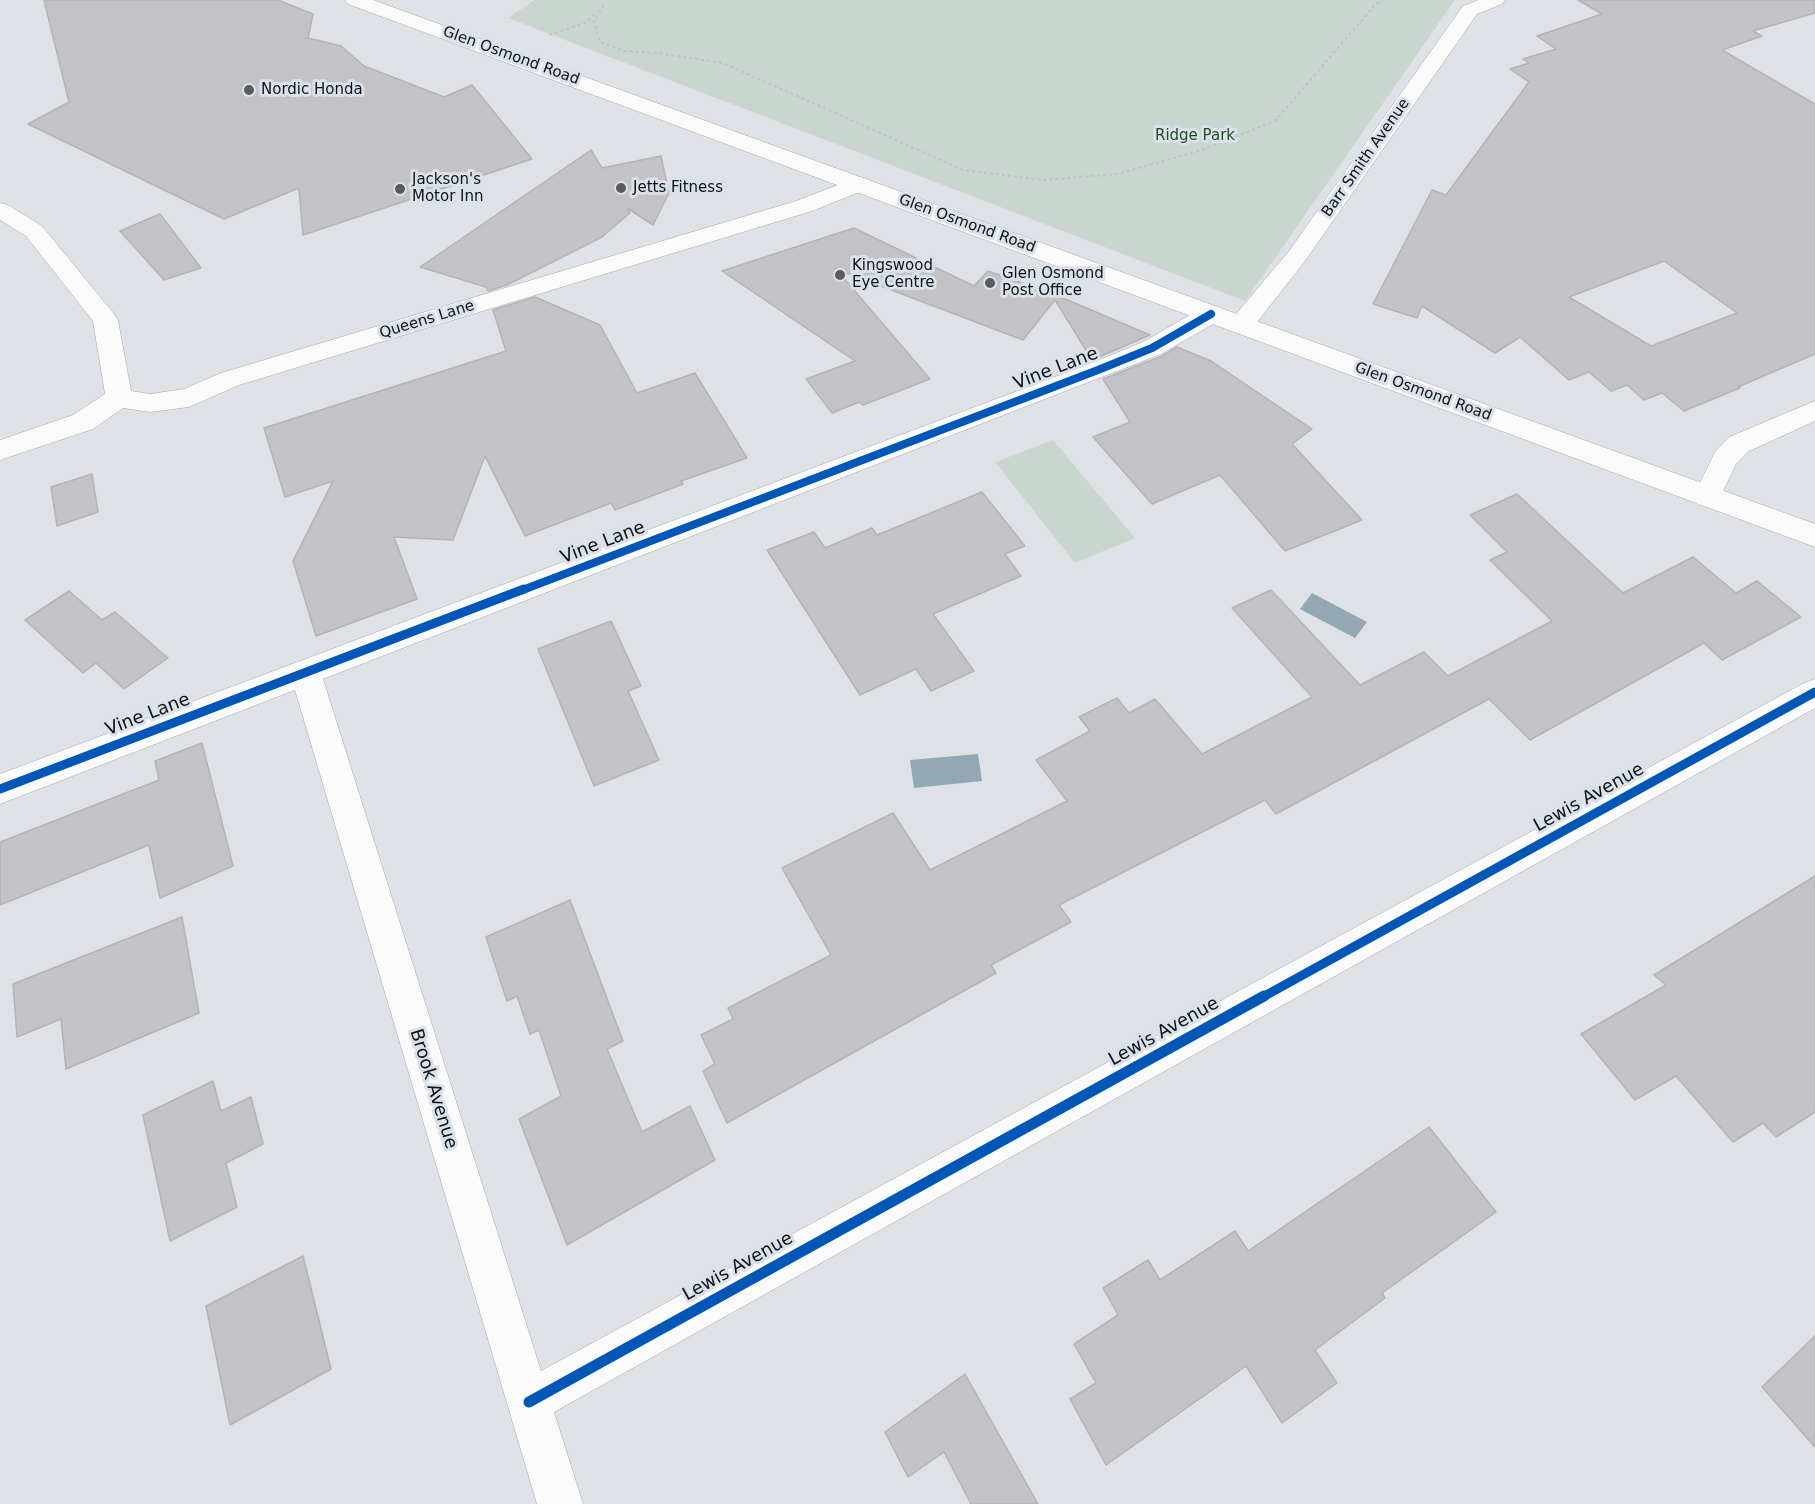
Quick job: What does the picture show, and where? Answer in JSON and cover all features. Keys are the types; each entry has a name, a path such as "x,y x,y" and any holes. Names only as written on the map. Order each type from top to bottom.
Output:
{"main road":[{"name":"Glen Osmond Road","path":"355,0 379,5 507,55 1815,536"},
{"name":"Barr Smith Avenue","path":"1241,325 1297,256 1470,10 1495,0"},
{"name":"Queens Lane","path":"119,398 150,403 189,398 230,379 804,206 859,184"},
{"path":"0,210 34,231 105,320 119,398 83,422 0,450"},
{"name":"Vine Lane","path":"0,789 1098,370 1152,348 1211,314"},
{"path":"1707,496 1725,459 1739,444 1815,410"},
{"name":"Brook Avenue","path":"306,674 560,1504"},
{"name":"Lewis Avenue","path":"529,1402 1815,692"}],"path":[{"path":"507,55 555,33 587,22 608,0"},
{"path":"604,4 594,21 600,42 624,51 657,52 723,63 963,170 1042,180 1118,174 1205,149 1275,121 1375,5 1383,0"}],"green space":[{"name":"Ridge Park","path":"534,0 1455,0 1245,301 508,18"},
{"path":"1053,440 1135,538 1075,563 995,462"}],"water":[{"path":"1312,593 1367,622 1355,638 1300,609"},
{"path":"978,754 982,781 914,788 910,760"}],"building":[{"path":"44,0 278,0 313,14 308,38 341,46 364,66 444,97 472,85 532,159 303,235 299,188 224,219 28,124 69,102"},
{"path":"1578,0 1815,0 1815,13 1753,31 1762,36 1722,50 1815,104 1815,354 1684,411 1662,393 1644,400 1627,385 1611,391 1589,372 1569,380 1520,337 1495,353 1422,306 1417,318 1373,304 1432,190 1446,195 1529,82 1510,69 1529,63 1523,59 1556,49 1537,36 1602,14","holes":["1664,261 1737,313 1651,346 1569,297"]},
{"path":"591,150 602,168 661,156 669,193 653,225 627,208 630,213 602,237 507,285 488,291 486,287 420,267"},
{"path":"160,214 201,268 164,280 120,231"},
{"path":"854,228 974,286 988,271 1051,293 1150,335 1092,360 1055,300 1023,340 836,269 930,379 863,405 859,402 832,413 806,379 855,361 722,271"},
{"path":"535,297 600,325 637,393 695,373 747,458 681,481 683,484 615,510 611,503 525,536 485,456 453,540 394,537 417,599 316,636 293,561 333,481 285,497 264,428 506,351 493,310"},
{"path":"1177,347 1211,361 1312,429 1292,444 1362,520 1285,551 1220,475 1152,504 1093,437 1130,422 1103,379 1162,356"},
{"path":"92,474 98,512 57,526 51,487"},
{"path":"982,492 1025,546 1005,554 1021,576 933,614 974,671 931,691 916,669 860,695 767,550 814,532 825,548 872,528 877,535"},
{"path":"1517,494 1623,593 1693,557 1736,593 1757,581 1801,617 1722,660 1704,643 1530,740 1489,699 1276,814 1265,800 1059,905 1071,922 991,965 996,973 727,1123 703,1071 715,1064 701,1035 733,1019 728,1008 831,955 782,868 893,813 930,870 1067,801 1036,760 1090,731 1079,717 1117,698 1129,713 1155,699 1202,754 1312,697 1232,608 1271,590 1360,685 1424,652 1448,676 1552,621 1490,560 1507,552 1470,515"},
{"path":"69,591 102,620 115,612 168,658 124,689 96,663 83,673 25,620"},
{"path":"611,621 641,686 628,691 659,760 594,786 538,649"},
{"path":"202,743 233,866 160,898 149,845 0,905 0,842 159,780 155,761"},
{"path":"1815,876 1815,1112 1776,1137 1763,1123 1733,1142 1676,1076 1635,1100 1581,1034 1666,985 1654,975"},
{"path":"570,900 623,1041 607,1049 642,1132 690,1106 715,1160 567,1245 519,1119 561,1096 539,1030 530,1034 517,996 507,1001 486,937"},
{"path":"182,917 199,1013 66,1069 61,1019 17,1037 13,984"},
{"path":"213,1081 221,1111 251,1097 263,1144 226,1163 237,1207 170,1241 143,1115"},
{"path":"1429,1127 1496,1212 1382,1293 1385,1298 1315,1350 1337,1383 1282,1423 1246,1366 1106,1465 1070,1399 1096,1383 1074,1344 1118,1315 1103,1288 1148,1260 1160,1280 1235,1231 1248,1251"},
{"path":"303,1256 331,1369 230,1425 206,1306"},
{"path":"1815,1336 1815,1447 1762,1387"},
{"path":"965,1374 1038,1504 971,1504 944,1452 908,1477 885,1432"}],"cycle path":[{"path":"0,789 1098,370 1152,348 1211,314"},
{"path":"529,1402 1815,692"}],"place":[{"name":"Nordic Honda","path":"249,90"},
{"name":"Jetts Fitness","path":"621,188"},
{"name":"Jackson's Motor Inn","path":"400,189"},
{"name":"Kingswood Eye Centre","path":"840,275"},
{"name":"Glen Osmond Post Office","path":"990,283"}]}
